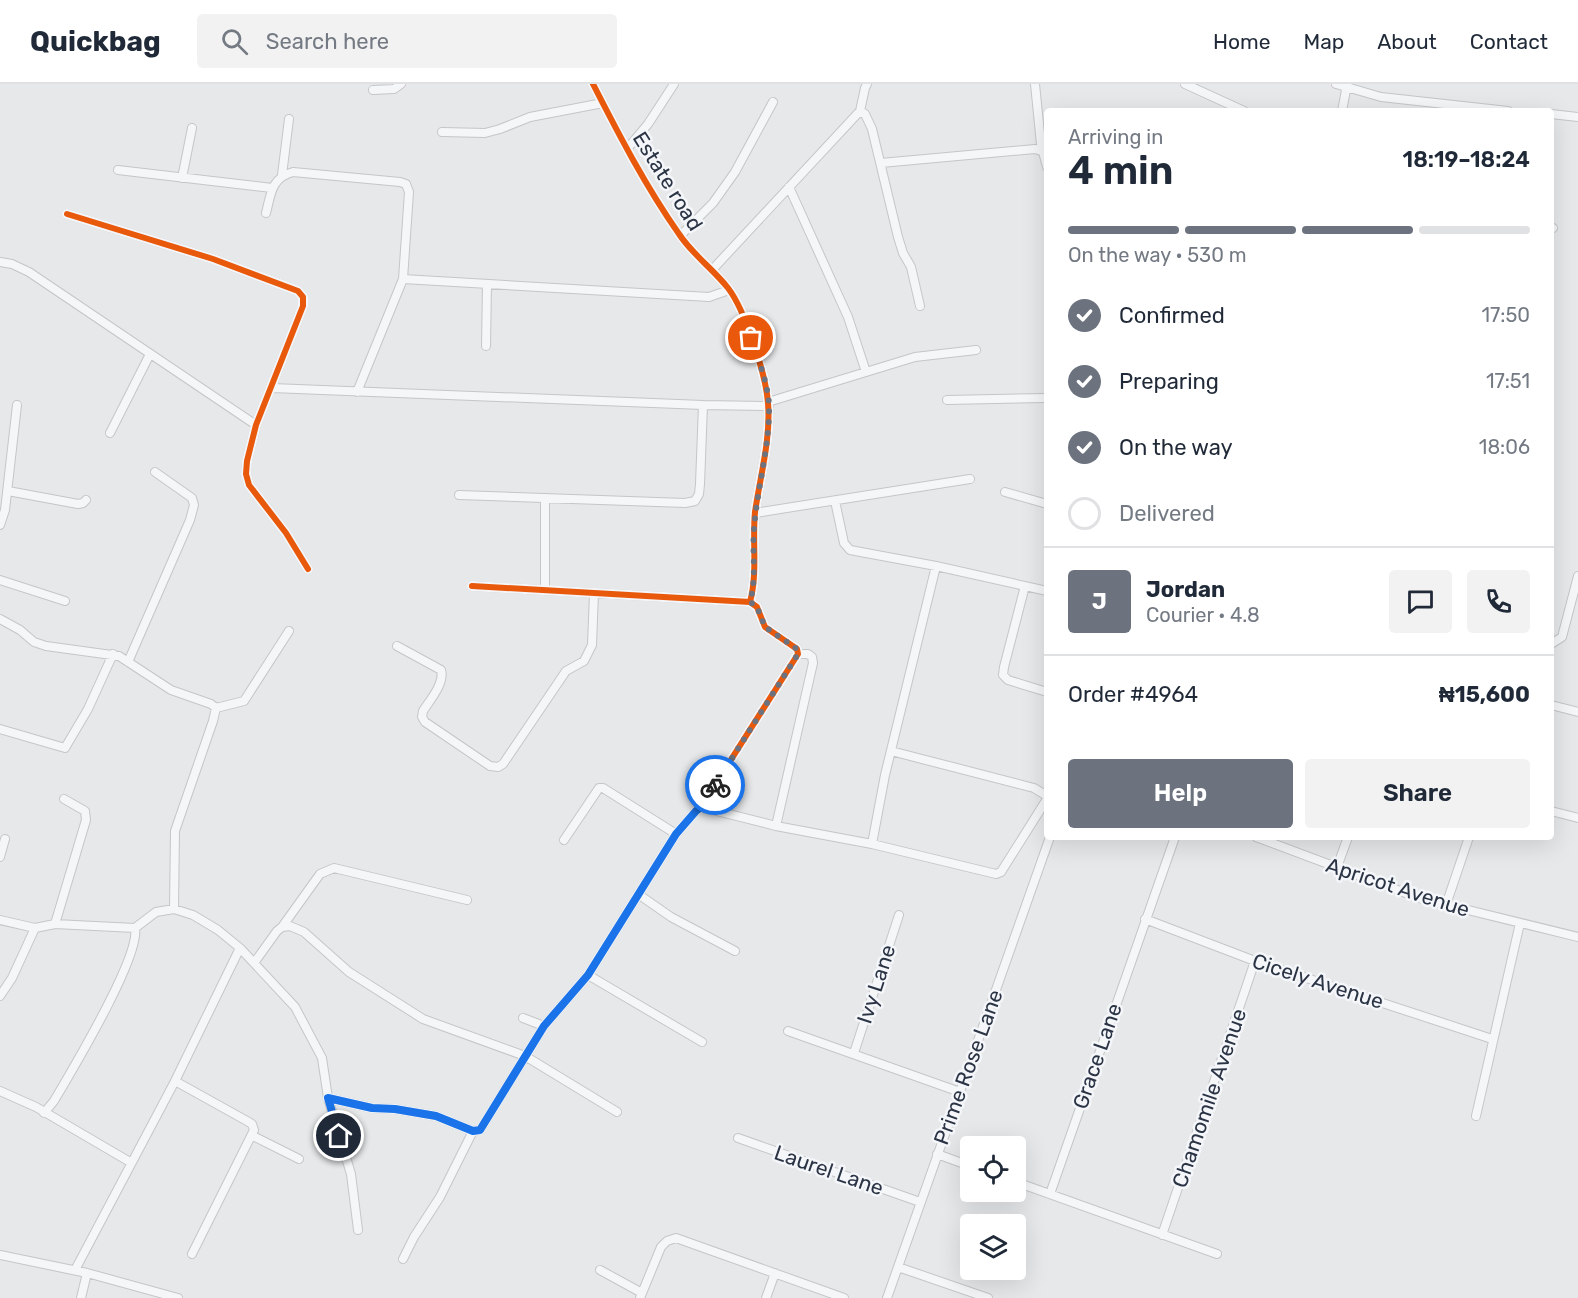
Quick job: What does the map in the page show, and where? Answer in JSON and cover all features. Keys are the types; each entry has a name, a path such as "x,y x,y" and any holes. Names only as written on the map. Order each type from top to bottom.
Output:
{"street":[{"path":"373,90 394,90 401,84"},
{"name":"Estate road","path":"593,84 627,149 680,236 729,290 751,338 769,404 755,513 754,584 750,602"},
{"path":"627,149 648,124 674,84"},
{"path":"1035,84 1041,148 1044,155"},
{"path":"1185,84 1237,108"},
{"path":"1336,84 1381,97 1481,108"},
{"path":"711,270 860,111 864,85"},
{"path":"1343,108 1347,86"},
{"path":"680,236 713,203 735,172 773,102"},
{"path":"442,132 485,133 530,117 603,103"},
{"path":"860,111 868,120 881,163 898,237 911,267 920,306"},
{"path":"1554,114 1578,117"},
{"path":"266,213 272,188 282,175 289,119"},
{"path":"182,178 192,128"},
{"path":"1041,148 1044,142"},
{"path":"881,163 1041,148"},
{"path":"118,170 272,188"},
{"path":"282,175 293,172 400,182 406,184 409,192 403,279 357,392"},
{"path":"789,187 848,316 866,372"},
{"path":"67,214 213,259 298,291 303,297 303,306 256,425 246,474 249,485 286,533 308,569"},
{"path":"0,262 12,264 29,272 256,425"},
{"path":"403,279 709,297 729,290"},
{"path":"486,346 487,284"},
{"path":"272,388 703,405 769,404 915,357 976,350"},
{"path":"110,433 150,354"},
{"path":"947,399 1044,398"},
{"path":"0,525 8,491 17,405"},
{"path":"459,495 685,503 695,501 699,494 700,484 703,405"},
{"path":"128,662 190,520 194,505 192,498 155,472"},
{"path":"755,513 970,479"},
{"path":"8,491 73,503 83,503 86,500"},
{"path":"1005,492 1044,503"},
{"path":"545,498 545,590"},
{"path":"835,501 844,543 850,549 1044,590"},
{"path":"872,844 885,775 936,566"},
{"path":"1554,642 1562,637 1578,576"},
{"path":"0,580 65,601"},
{"path":"328,1098 372,1108 395,1109 436,1116 473,1131 480,1130 544,1026 588,975 676,834 701,807 798,654 797,649 765,627 757,607 750,602 472,586"},
{"path":"1025,586 1003,675 1008,680 1044,691"},
{"path":"397,646 441,670 441,681 423,711 422,717 425,722 490,766 498,767 503,764 566,671 585,661 590,653 594,592"},
{"path":"0,619 20,630 34,642 46,646 112,654 171,690 211,704 216,708"},
{"path":"216,708 244,701 290,631"},
{"path":"0,729 65,748 88,709 112,654"},
{"path":"776,826 813,663 812,657 808,654 798,654"},
{"path":"1554,706 1578,712"},
{"path":"174,909 175,831 216,708"},
{"path":"891,752 1034,788 1044,795"},
{"path":"564,840 599,788 603,788 676,834"},
{"path":"56,924 86,820 85,811 64,799"},
{"path":"701,807 776,826 872,844 996,874 1001,872 1044,802"},
{"path":"1554,812 1578,818"},
{"path":"0,857 4,839"},
{"name":"Prime Rose Lane","path":"887,1298 1049,840"},
{"name":"Grace Lane","path":"1050,1194 1174,840"},
{"name":"Apricot Avenue","path":"1264,840 1419,898 1578,937"},
{"path":"1337,867 1347,840"},
{"path":"1446,905 1468,840"},
{"path":"254,963 320,874 334,868 467,900"},
{"path":"638,894 672,917 735,951"},
{"path":"0,920 35,928 56,924 135,928 156,912 174,909 193,915 218,930 240,948 295,1007 322,1058 328,1098 351,1174 358,1230"},
{"name":"Ivy Lane","path":"854,1053 898,915"},
{"name":"Cicely Avenue","path":"1145,919 1255,961 1492,1039"},
{"path":"1476,1116 1520,923"},
{"path":"282,927 290,926 304,932 349,972 423,1019 525,1056 617,1112"},
{"path":"0,996 12,978 35,928"},
{"path":"44,1113 54,1101 100,1019 137,935 135,928"},
{"path":"75,1270 130,1162 175,1081 240,948"},
{"name":"Chamomile Avenue","path":"1162,1235 1255,961"},
{"path":"588,975 702,1042"},
{"path":"524,1018 544,1026"},
{"path":"788,1031 960,1092"},
{"path":"175,1081 247,1120 252,1124 254,1130 192,1254"},
{"path":"0,1091 130,1162"},
{"path":"403,1259 414,1237 440,1197 473,1131"},
{"path":"253,1136 299,1159"},
{"name":"Laurel Lane","path":"738,1138 920,1202"},
{"path":"937,1154 960,1162"},
{"path":"1026,1186 1217,1254"},
{"path":"600,1270 641,1295 661,1247 667,1240 675,1238 844,1298"},
{"path":"0,1255 75,1270 178,1298"},
{"path":"898,1267 988,1298"},
{"path":"81,1298 87,1273"},
{"path":"766,1298 775,1273"}],"cycle path":[{"path":"593,84 655,198 684,241 735,298 759,360 769,417 767,444 755,512 754,580 750,602"},
{"path":"67,214 213,259 298,291 303,297 303,306 256,425 246,474 249,485 286,533 308,569"},
{"path":"328,1098 372,1108 395,1109 436,1116 473,1131 480,1130 544,1026 588,975 676,834 701,807 798,654 797,649 765,627 757,607 750,602 472,586"}],"way so far":[{"path":"715,785 797,659 798,654 797,649 765,627 757,607 750,602 754,584 755,513 769,406 762,372 751,338"}],"route":[{"path":"339,1136 328,1098 383,1110 395,1109 436,1116 451,1120 473,1131 480,1130 544,1026 588,975 676,834 701,807 715,785"}]}
